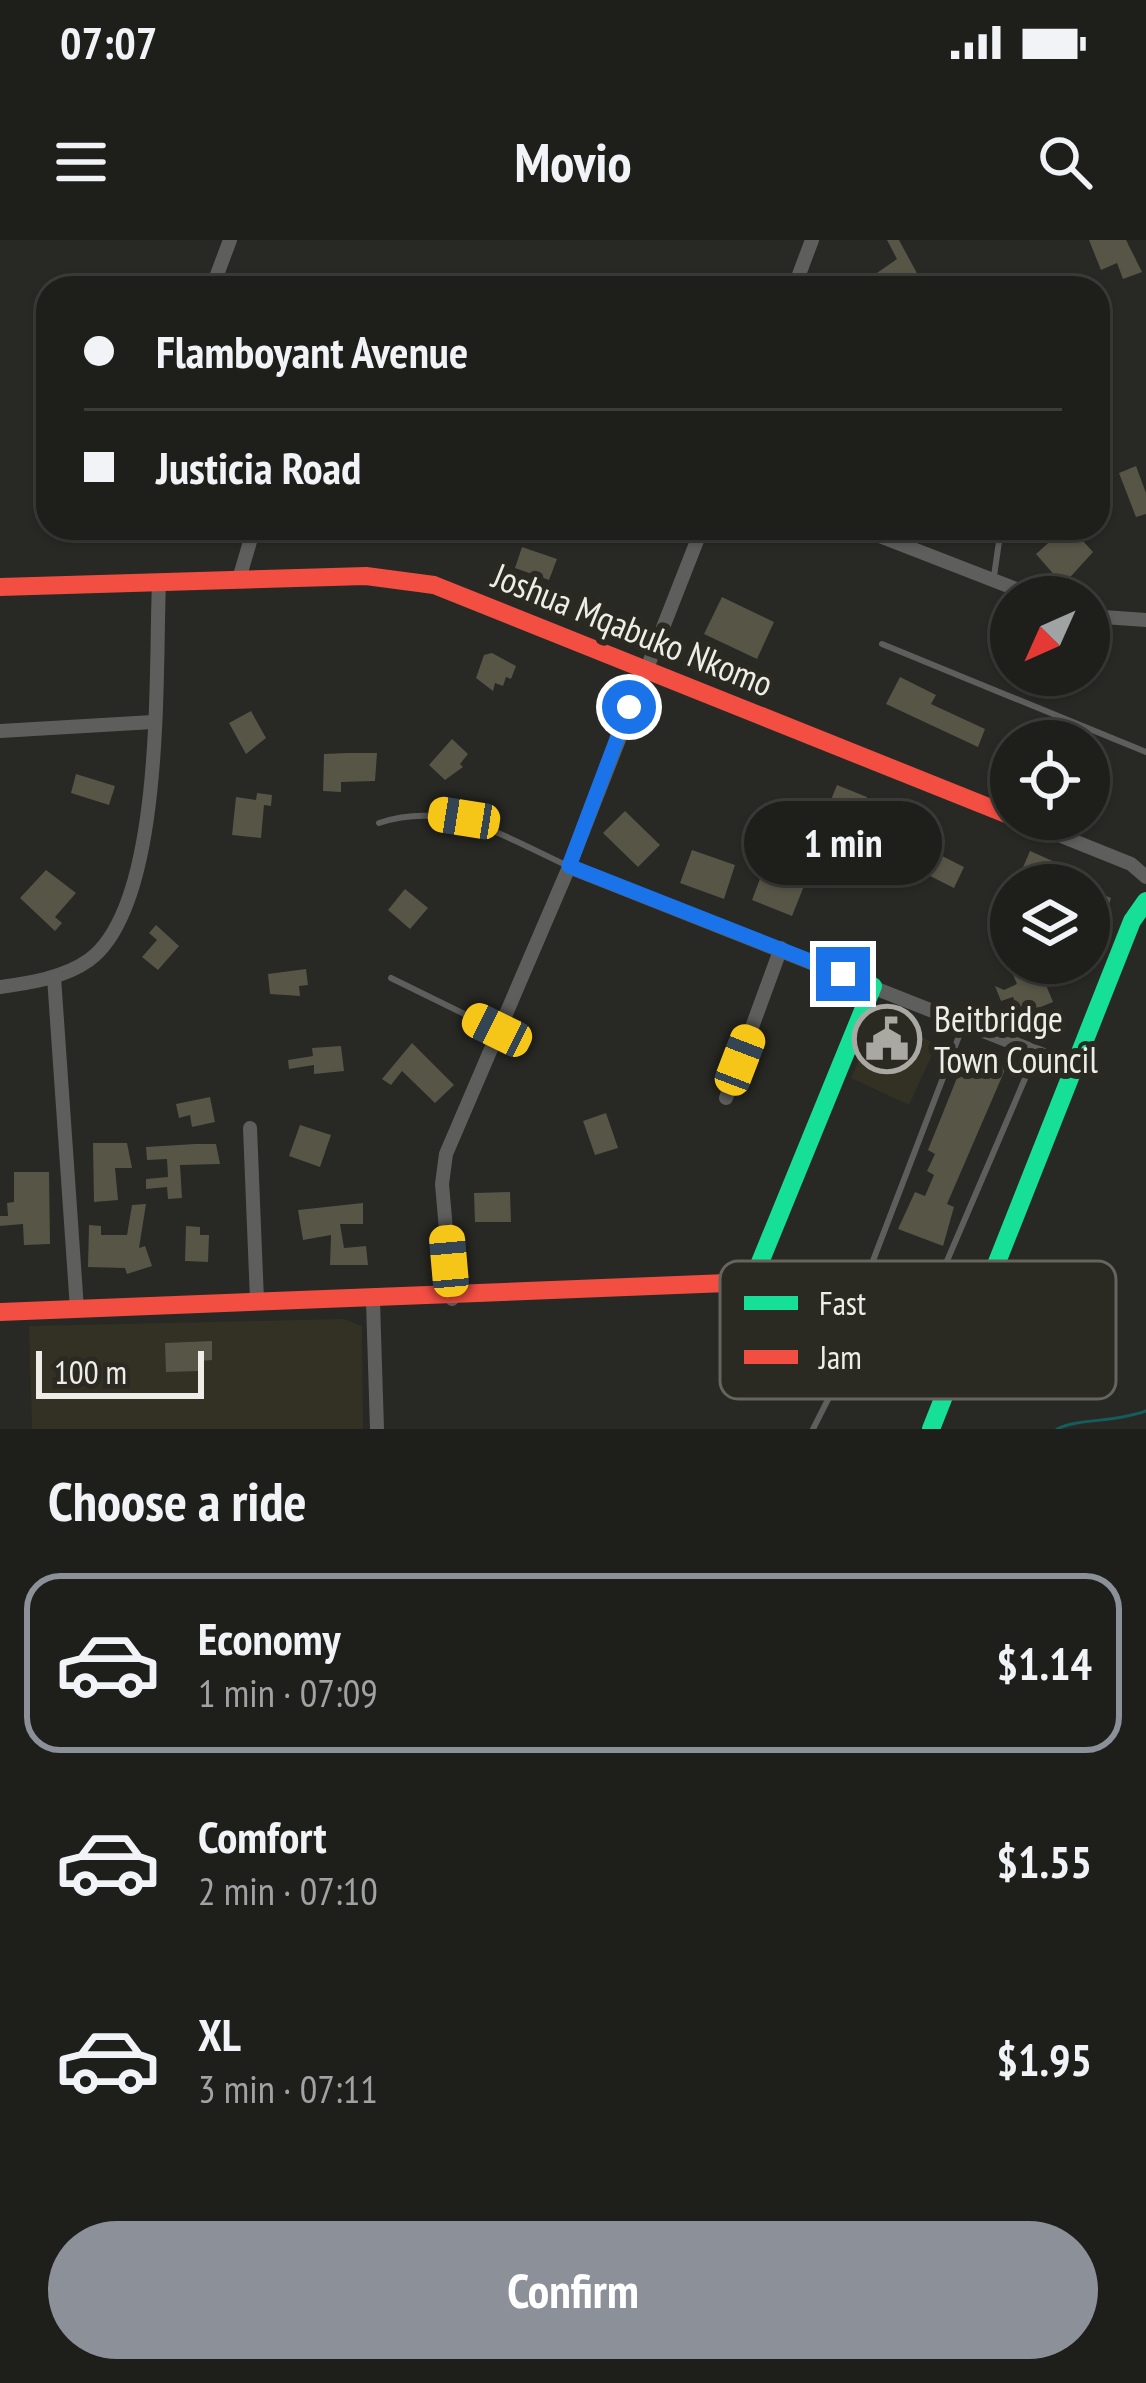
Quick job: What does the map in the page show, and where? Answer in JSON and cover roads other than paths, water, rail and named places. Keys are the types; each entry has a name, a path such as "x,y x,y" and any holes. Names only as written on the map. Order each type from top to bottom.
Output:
{"street":[{"path":"216,276 230,240"},
{"path":"798,276 812,240"},
{"path":"239,579 250,540"},
{"path":"452,1299 442,1171 697,540"},
{"path":"890,540 990,578"},
{"name":"Joshua Mqabuko Nkomo","path":"0,587 366,576 417,582 990,804"},
{"path":"0,987 54,976 100,950 131,895 145,839 159,583"},
{"path":"1110,617 1146,620"},
{"path":"0,731 153,722"},
{"name":"Joshua Mqabuko Nkomo","path":"1071,840 1146,877"},
{"path":"569,866 1074,1067"},
{"path":"997,1261 1132,921 1146,901"},
{"path":"726,1098 781,948"},
{"path":"54,976 77,1309"},
{"path":"761,1261 873,986"},
{"path":"250,1128 257,1300"},
{"path":"0,1312 257,1300 452,1299 720,1284"},
{"path":"373,1301 377,1429"},
{"path":"931,1429 943,1399"}],"lane":[{"path":"995,576 999,540"},
{"path":"882,644 1146,752"},
{"path":"379,823 408,814 464,818 569,866"},
{"path":"391,978 497,1030"},
{"path":"873,1261 964,1023"},
{"path":"949,1261 1036,1053"},
{"path":"813,1429 828,1399"}],"waterway":[{"path":"1057,1429 1146,1411"}],"place":[{"name":"Beitbridge Town Council","path":"887,1039"}]}
